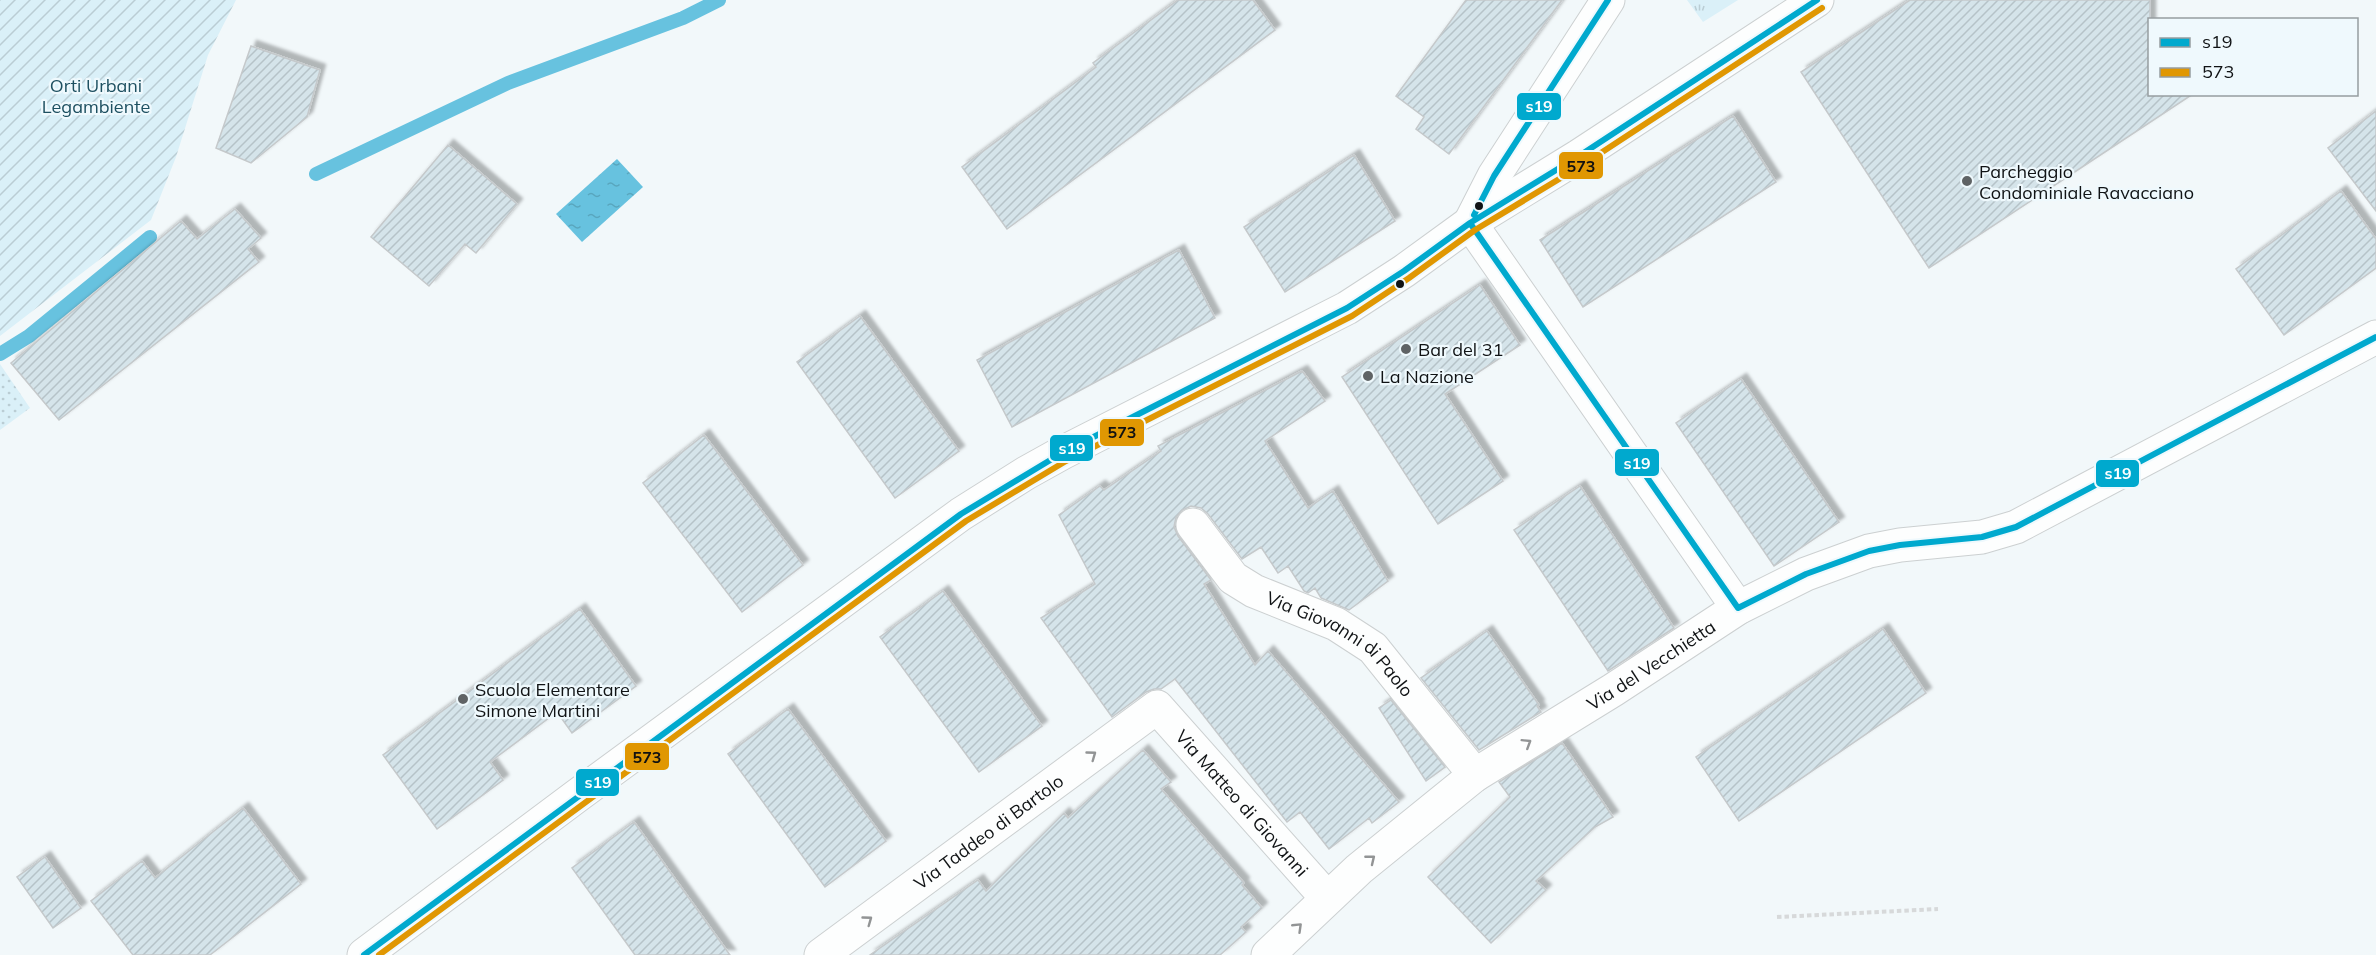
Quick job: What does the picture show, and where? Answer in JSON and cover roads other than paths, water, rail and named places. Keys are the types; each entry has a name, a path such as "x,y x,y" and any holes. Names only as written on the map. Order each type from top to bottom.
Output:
{"street":[{"path":"1470,223 1494,176 1608,0"},
{"path":"364,955 587,788 961,514 1026,472 1347,308 1470,223 1579,156 1817,0"},
{"path":"1470,223 1738,608"},
{"name":"Via del Vecchietta","path":"1268,955 1359,869 1475,775 1613,690 1738,608 1806,574 1869,551 1900,545 1982,537 2016,527 2376,337"},
{"name":"Via Giovanni di Paolo","path":"1193,525 1233,578 1254,591 1336,624 1373,648 1475,775"},
{"name":"Via Matteo di Giovanni","path":"1157,707 1327,898"},
{"name":"Via Taddeo di Bartolo","path":"821,955 1157,707"}],"water":[{"path":"617,159 643,187 582,242 556,214"}],"waterway":[{"path":"316,174 508,83 683,18 719,0"},
{"path":"0,354 29,336 150,237"}],"place":[{"name":"Parcheggio Condominiale Ravacciano","path":"1967,181"},
{"name":"Bar del 31","path":"1406,349"},
{"name":"La Nazione","path":"1368,376"},
{"name":"Scuola Elementare Simone Martini","path":"463,699"}],"park label":[{"name":"Orti Urbani Legambiente","path":"96,95"}]}
